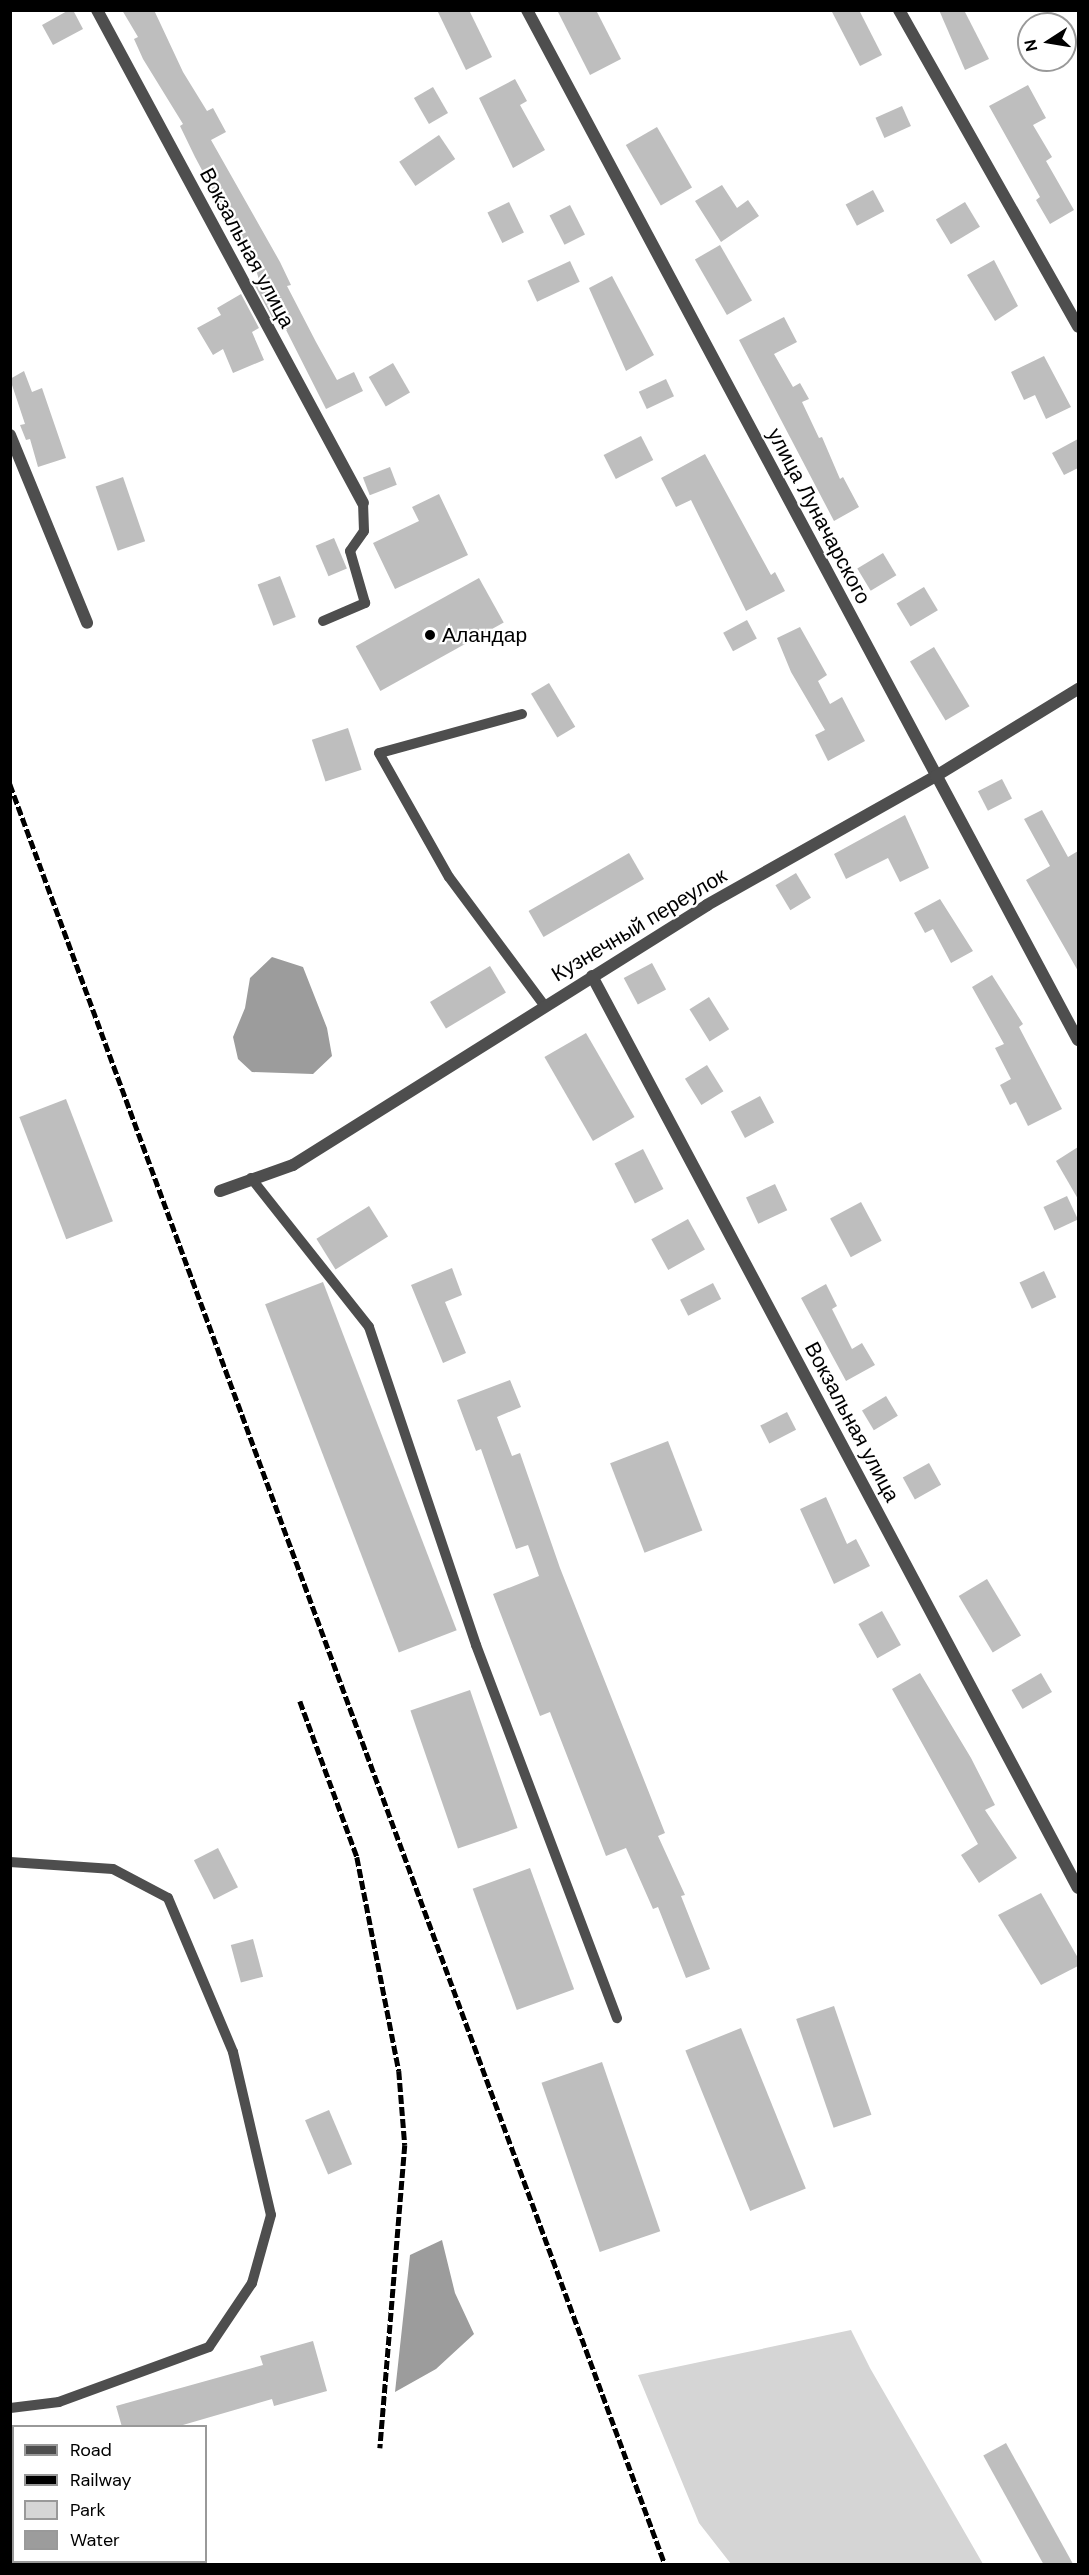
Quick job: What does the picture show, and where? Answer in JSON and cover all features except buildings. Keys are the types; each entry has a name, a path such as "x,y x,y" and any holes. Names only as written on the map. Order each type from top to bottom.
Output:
{"street":[{"name":"Вокзальная улица","path":"97,10 363,503"},
{"name":"улица Луначарского","path":"527,10 1078,1040"},
{"path":"899,10 1078,327"},
{"path":"10,435 87,623"},
{"name":"Кузнечный переулок","path":"220,1191 251,1178 293,1165 544,1005 707,906 936,776 1078,689"},
{"name":"Вокзальная улица","path":"592,976 1078,1888"}],"lane":[{"path":"323,621 365,603 350,551 364,531 363,503"},
{"path":"522,714 379,753 449,877 544,1005"},
{"path":"251,1178 369,1327 476,1645 617,2018"},
{"path":"10,1862 113,1869 168,1898 233,2052 271,2215 252,2283 209,2347 59,2403 10,2408"}],"green space":[{"path":"851,2330 870,2368 983,2564 731,2564 699,2523 638,2375"}],"water":[{"path":"272,957 303,967 327,1028 332,1056 313,1074 252,1072 238,1059 233,1037 245,1008 250,978"},
{"path":"442,2240 455,2293 474,2334 436,2369 395,2392 410,2255"}],"railway":[{"path":"10,784 665,2564"},
{"path":"300,1701 357,1857 399,2071 405,2145 380,2448"}],"place":[{"name":"Аландар","path":"430,635"}]}
